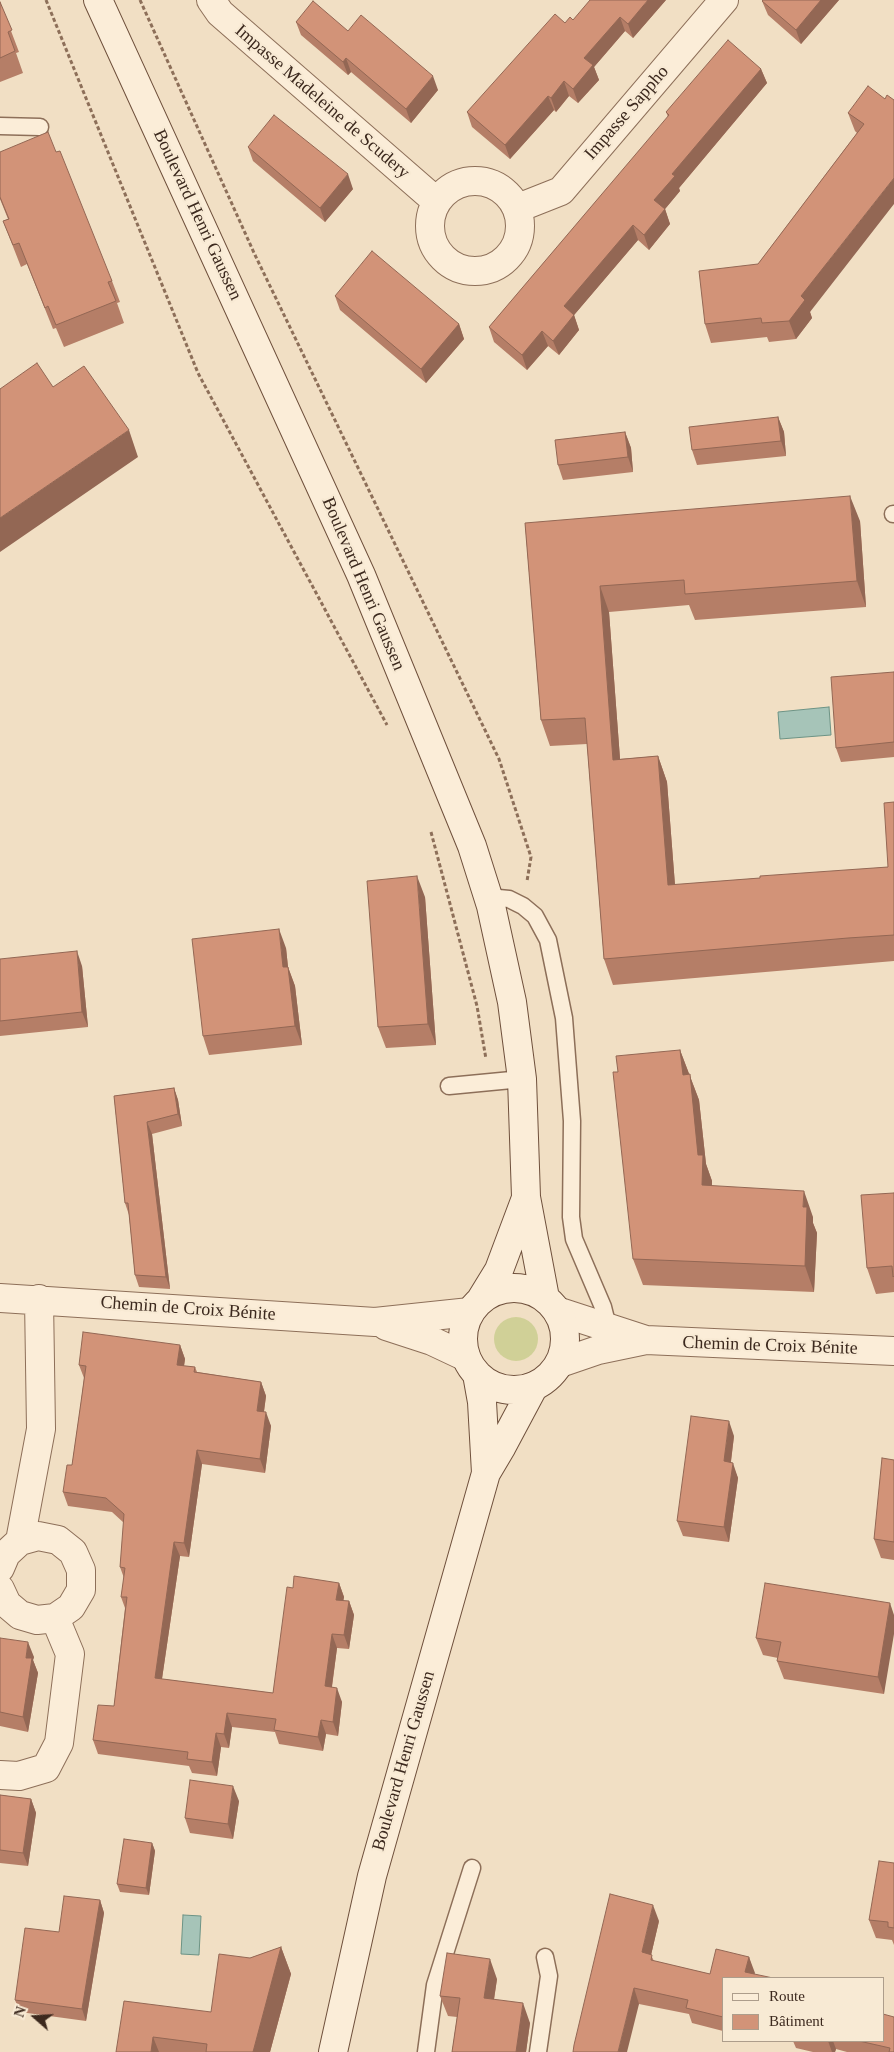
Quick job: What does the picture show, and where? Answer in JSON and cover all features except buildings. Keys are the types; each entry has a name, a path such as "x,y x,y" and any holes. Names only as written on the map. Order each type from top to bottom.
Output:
{"street":[{"name":"Boulevard Henri Gaussen","path":"98,0 362,575 472,846 488,897 512,1002 522,1079 526,1197 551,1305 563,1324 565,1337 560,1363 548,1377 534,1386 486,1473 372,1876 333,2052"},
{"name":"Impasse Madeleine de Scudery","path":"211,0 220,13 436,201"},
{"name":"Impasse Sappho","path":"518,208 561,190 724,0"},
{"path":"471,180 490,182 509,194 518,208 521,220 517,244 507,259 494,268 477,272 462,270 443,258 436,249 430,232 431,216 436,201 452,186 471,180"},
{"name":"Boulevard Henri Gaussen","path":"486,1473 482,1402 463,1341 464,1326 499,1270 526,1197"},
{"path":"475,1307 495,1292 512,1288 529,1290 551,1305"},
{"name":"Chemin de Croix Bénite","path":"0,1298 375,1322 475,1307"},
{"path":"20,1542 41,1429 39,1299"},
{"name":"Chemin de Croix Bénite","path":"551,1305 646,1340"},
{"name":"Chemin de Croix Bénite","path":"375,1322 432,1341 472,1366"},
{"name":"Chemin de Croix Bénite","path":"560,1363 598,1350 646,1340 894,1351"},
{"path":"472,1366 489,1384 503,1389 519,1390 534,1386"},
{"path":"0,1568 6,1554 20,1542 38,1536 58,1540 73,1552 81,1570 81,1590 71,1607 55,1618 37,1620 20,1615 7,1604 0,1589"},
{"path":"0,1775 19,1776 46,1768 60,1743 70,1654 55,1618"}],"lane":[{"path":"0,126 40,127"},
{"path":"488,897 509,899 523,906 535,916 548,940 564,1018 572,1121 572,1217 574,1239 604,1307 608,1327"},
{"path":"449,1086 522,1079"},
{"path":"426,2052 435,1985 472,1868"},
{"path":"538,2052 549,1976 545,1957"}],"path":[{"path":"46,0 198,373 392,734"},
{"path":"430,827 477,1006 489,1081"}],"green space":[{"path":"516,1317 528,1321 534,1327 538,1339 534,1351 528,1357 516,1361 504,1357 498,1351 494,1339 498,1327 504,1321"}],"shaded area":[{"path":"829,707 831,735 780,739 778,712"},
{"path":"183,1915 201,1916 199,1955 181,1954"}]}
